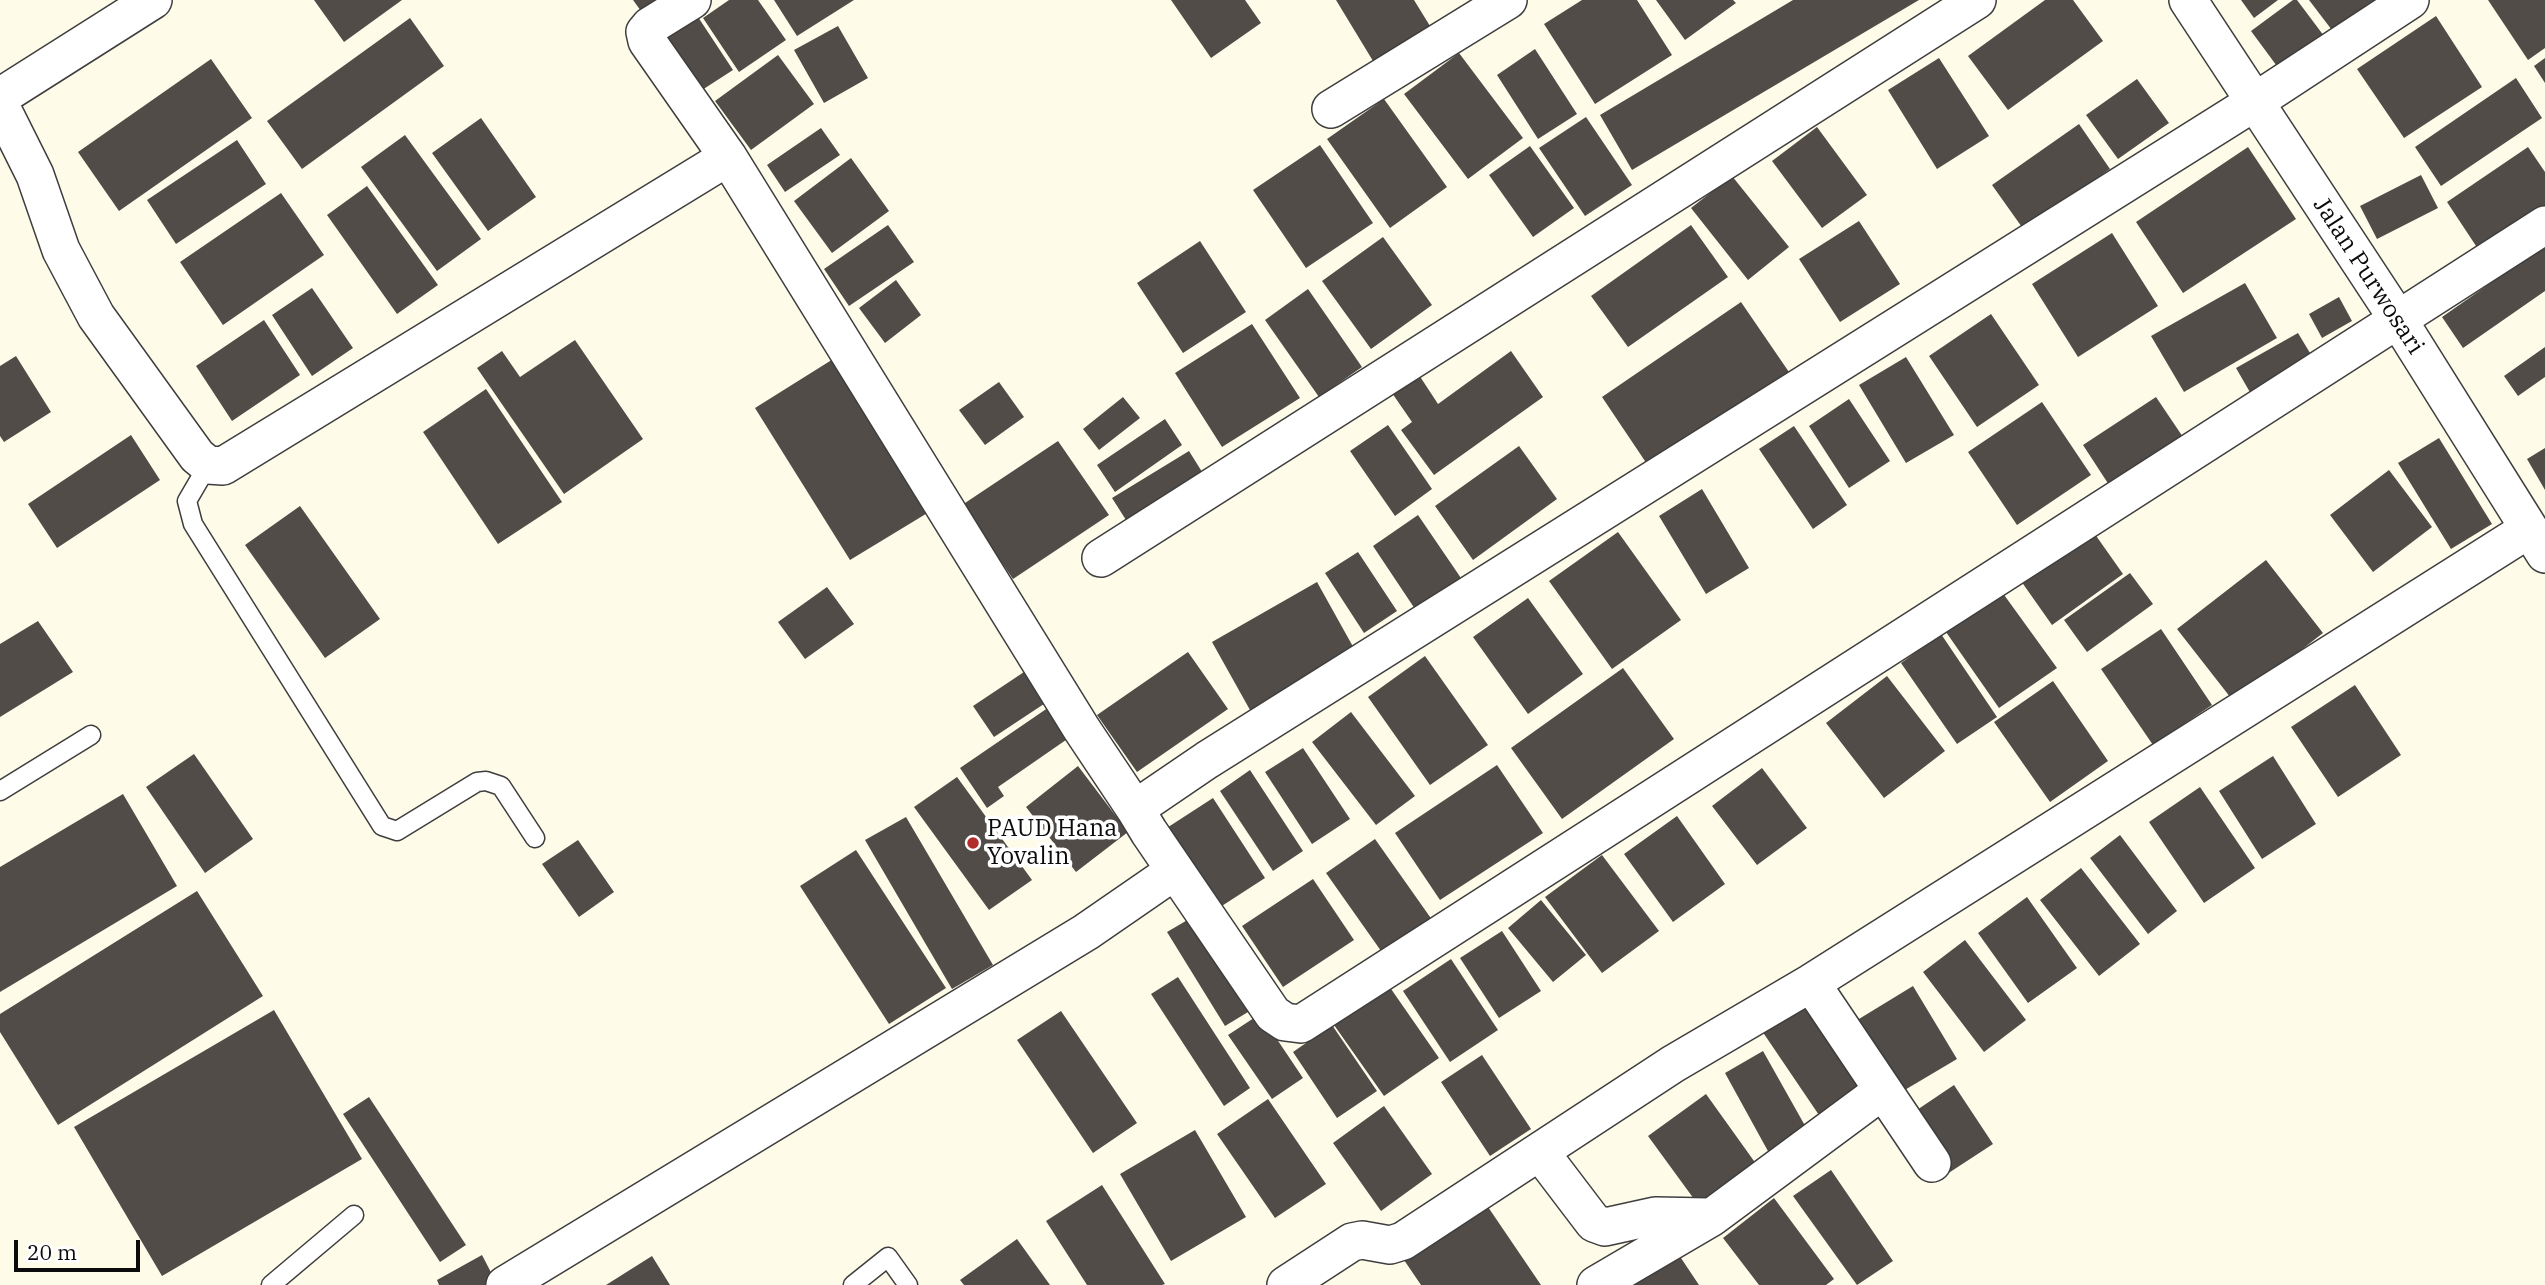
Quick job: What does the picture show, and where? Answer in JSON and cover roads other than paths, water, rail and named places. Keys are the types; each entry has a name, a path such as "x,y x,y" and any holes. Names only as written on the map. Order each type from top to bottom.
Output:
{"street":[{"path":"0,97 153,0"},
{"path":"692,0 650,26 645,36 654,54 728,157 841,336 1081,729 1174,872 1273,1014 1285,1022 1301,1024 2545,225"},
{"path":"1331,109 1508,0"},
{"path":"1101,558 1977,0"},
{"name":"Jalan Purwosari","path":"2188,0 2253,103 2399,321 2537,542"},
{"path":"1135,809 1207,760 2253,103 2410,0"},
{"path":"0,105 35,175 61,250 96,316 197,456 208,465 223,466 728,157"},
{"path":"1286,1285 1352,1242 1362,1240 1390,1245 1403,1241 1673,1064 2537,542"},
{"path":"505,1285 1086,932 1174,872"},
{"path":"1811,983 1932,1163"},
{"path":"1597,1285 1712,1217 1882,1091"},
{"path":"1540,1152 1594,1223 1605,1227 1655,1216 1712,1217"}],"lane":[{"path":"208,465 187,501 193,524 382,826 397,831 477,782 486,781 501,786 535,838"},
{"path":"0,791 91,735"},
{"path":"271,1285 354,1215"},
{"path":"853,1285 888,1256 908,1285"}],"place":[{"name":"PAUD Hana Yovalin","path":"973,843"}]}
